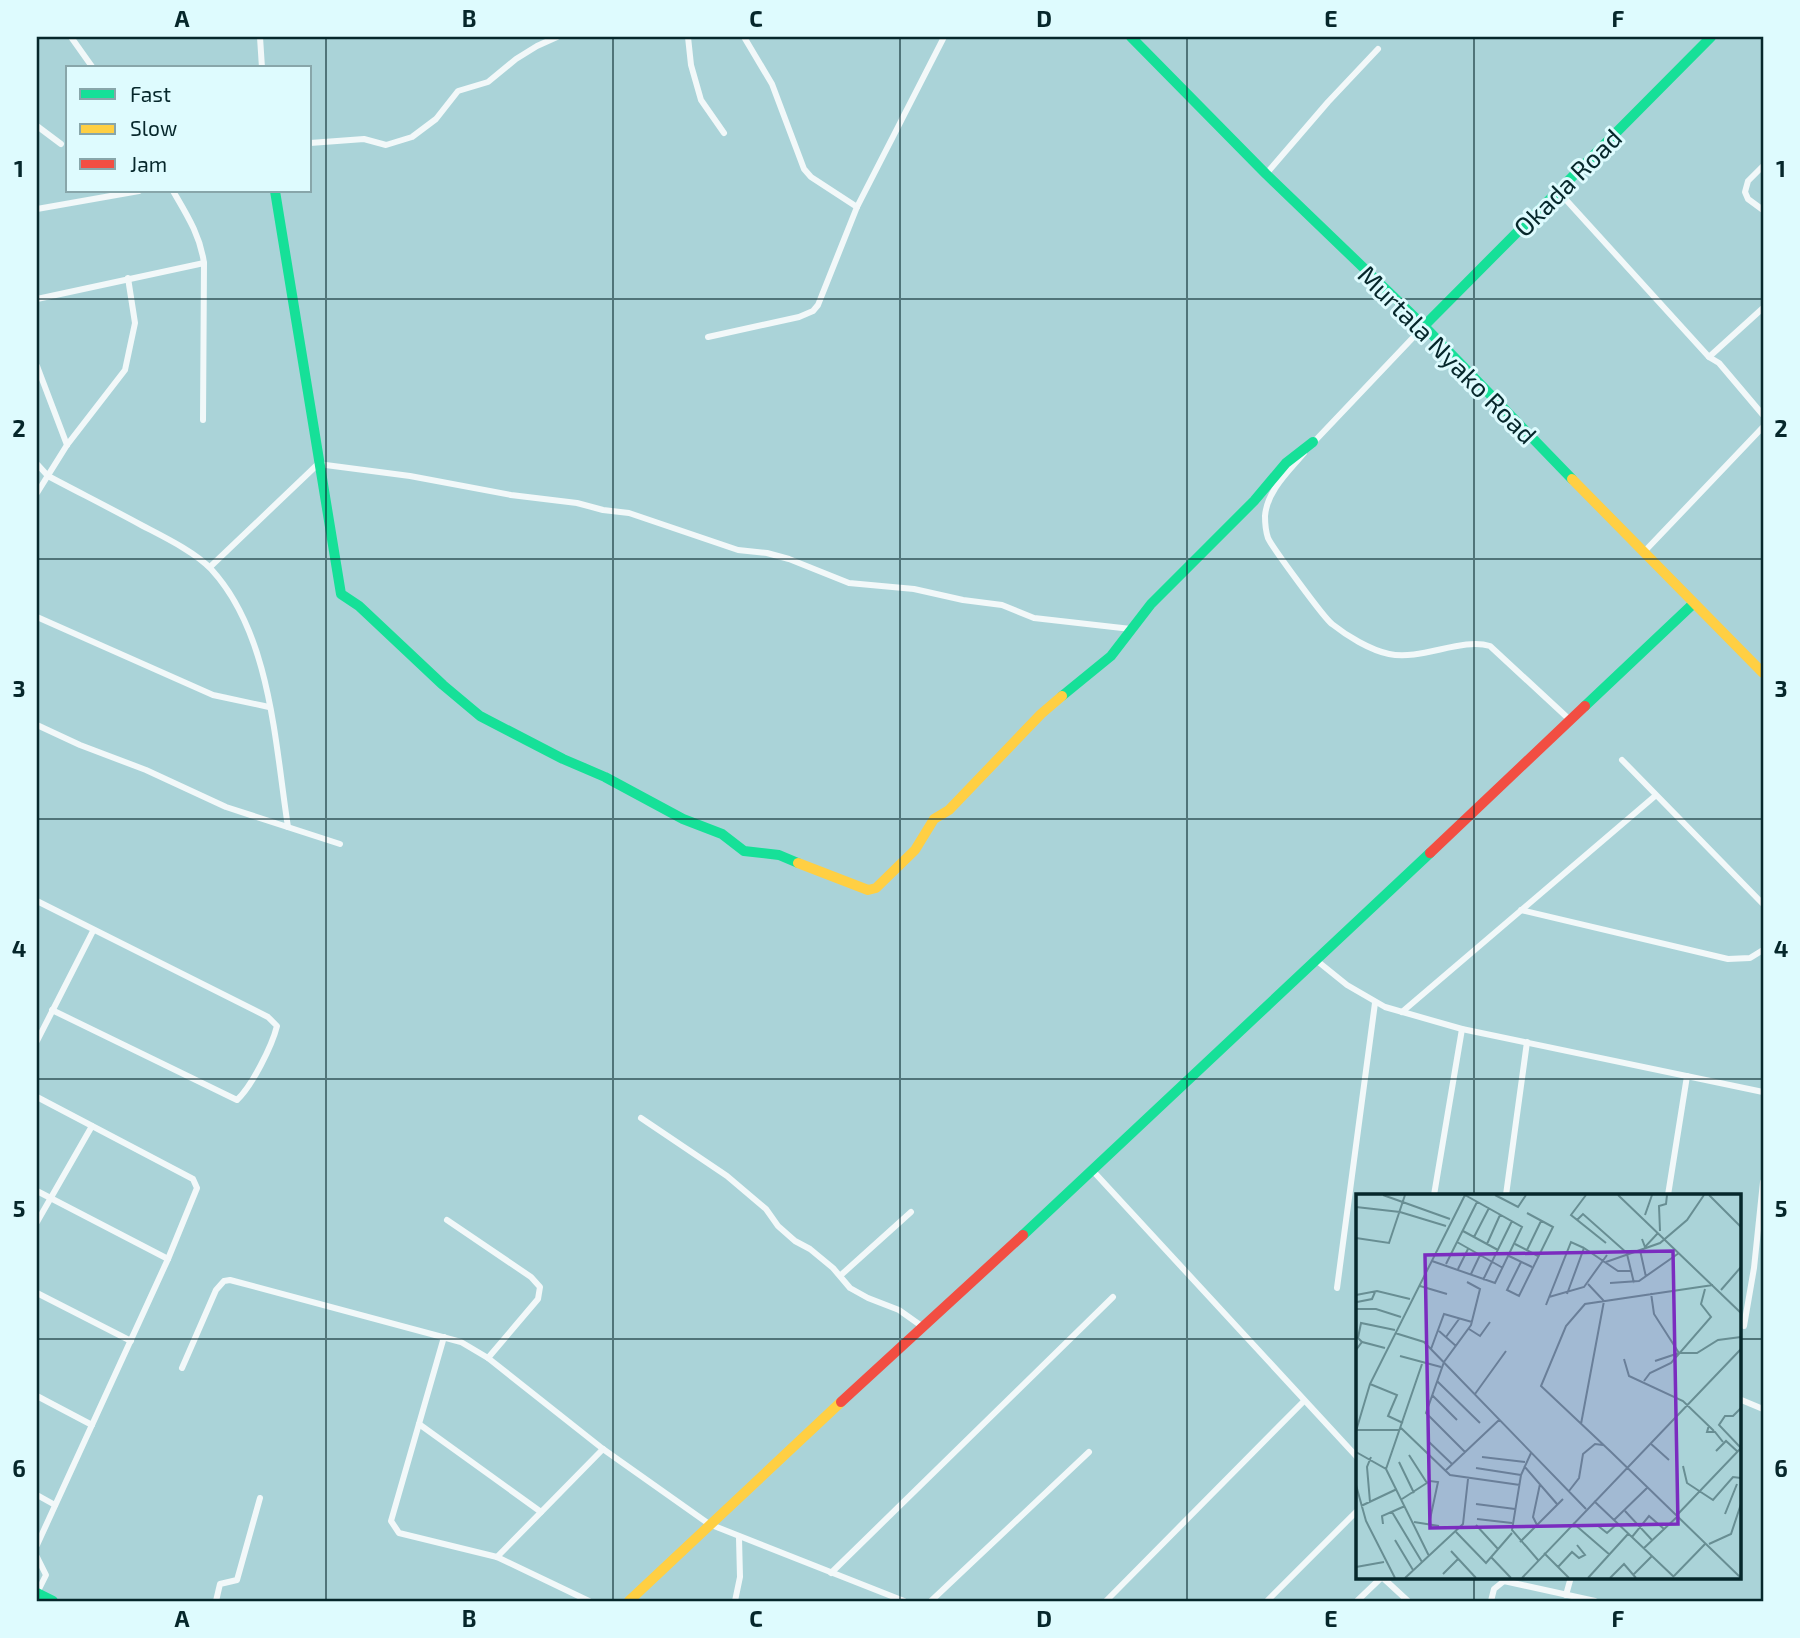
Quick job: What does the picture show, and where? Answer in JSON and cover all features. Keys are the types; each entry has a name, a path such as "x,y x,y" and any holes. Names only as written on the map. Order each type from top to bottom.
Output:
{"street":[{"path":"71,37 92,66"},
{"path":"260,37 262,66"},
{"path":"312,143 364,139 390,144 412,137 436,119 458,91 488,82 516,59 557,37"},
{"path":"688,37 691,65 701,100 724,133"},
{"path":"744,37 772,83 804,169 811,177 857,207"},
{"path":"708,337 799,317 813,311 818,305 857,207 944,37"},
{"name":"Murtala Nyako Road","path":"1131,37 1266,174 1424,327 1763,673"},
{"name":"Okada Road","path":"1424,327 1711,37"},
{"path":"1266,174 1378,49"},
{"path":"37,126 61,144"},
{"path":"1763,166 1748,181 1745,192 1748,199 1763,210"},
{"path":"1558,191 1709,357 1719,363 1763,415"},
{"path":"37,209 133,192"},
{"path":"174,192 195,228 202,246 203,420"},
{"path":"275,192 341,594 359,606 480,716 563,759 605,777 683,819 722,834 744,851 779,855 824,875 868,890 876,888 915,850 929,825 948,810 1041,714 1111,656 1150,604 1254,501 1286,463 1313,442"},
{"path":"37,299 204,263"},
{"path":"37,493 67,446 121,377 128,364 135,323 128,278"},
{"path":"1709,357 1763,308"},
{"path":"1424,327 1313,442 1272,492 1266,506 1268,537 1330,623 1359,641 1403,656 1476,644 1490,646 1570,720"},
{"path":"37,366 67,446"},
{"path":"1643,553 1763,427"},
{"path":"37,464 48,476 172,541 210,567 228,591 249,629 263,671 288,827"},
{"path":"210,567 318,464"},
{"path":"318,464 410,476 629,513 738,550 777,555 849,583 914,589 1002,605 1034,618 1131,629"},
{"path":"629,1601 1093,1171 1693,604"},
{"path":"37,617 213,695 269,707"},
{"path":"37,725 146,770 226,807 340,844"},
{"path":"1622,760 1763,904"},
{"path":"1402,1012 1655,796"},
{"path":"37,901 268,1017 277,1026 246,1091 237,1100 52,1010"},
{"path":"1521,910 1728,959 1750,958 1763,950"},
{"path":"37,1041 93,931"},
{"path":"1316,960 1375,1003 1402,1012 1462,1029 1763,1092"},
{"path":"1337,1288 1375,1003"},
{"path":"1434,1194 1462,1029"},
{"path":"1506,1194 1527,1042"},
{"path":"1668,1194 1687,1076"},
{"path":"37,1097 193,1179 197,1188 168,1259 37,1545"},
{"path":"641,1118 727,1176 766,1209 786,1234 841,1275 850,1288 899,1310 923,1327"},
{"path":"37,1222 92,1126"},
{"path":"1093,1171 1356,1456"},
{"path":"1744,1326 1754,1268 1763,1182"},
{"path":"37,1191 168,1259"},
{"path":"841,1275 911,1212"},
{"path":"447,1220 531,1277 540,1287 538,1298 488,1357"},
{"path":"182,1368 216,1290 224,1281 230,1280 461,1342 488,1357 603,1449 709,1524 904,1601"},
{"path":"37,1293 131,1341"},
{"path":"831,1573 1113,1297"},
{"path":"444,1337 391,1521 399,1533 497,1557 589,1601"},
{"path":"37,1396 92,1425"},
{"path":"1741,1400 1763,1409"},
{"path":"1106,1601 1304,1401"},
{"path":"419,1424 541,1512"},
{"path":"497,1557 603,1449"},
{"path":"931,1601 1089,1451"},
{"path":"37,1495 55,1505"},
{"path":"216,1601 220,1584 237,1580 260,1498"},
{"path":"1267,1601 1356,1512"},
{"path":"735,1601 740,1577 739,1538"},
{"path":"37,1557 46,1575 37,1593 53,1601"},
{"path":"1357,1601 1381,1578"},
{"path":"1383,1578 1408,1601"},
{"path":"1566,1595 1571,1578"},
{"path":"1491,1601 1494,1589 1504,1581 1595,1601"}],"traffic: fast":[{"path":"1131,37 1266,174 1424,326 1572,479"},
{"path":"1424,326 1711,37"},
{"path":"275,192 341,594 359,606 480,716 563,759 605,777 683,819 722,834 744,851 779,855 798,863"},
{"path":"1062,696 1111,656 1151,604 1254,501 1286,463 1313,442"},
{"path":"1585,706 1693,604"},
{"path":"1023,1235 1430,853"},
{"path":"37,1593 53,1601"}],"traffic: slow":[{"path":"1572,479 1763,673"},
{"path":"798,863 868,890 876,888 915,850 934,819 949,810 1041,714 1062,696"},
{"path":"629,1601 841,1402"}],"traffic: jam":[{"path":"1430,853 1585,706"},
{"path":"841,1402 1023,1235"}]}
